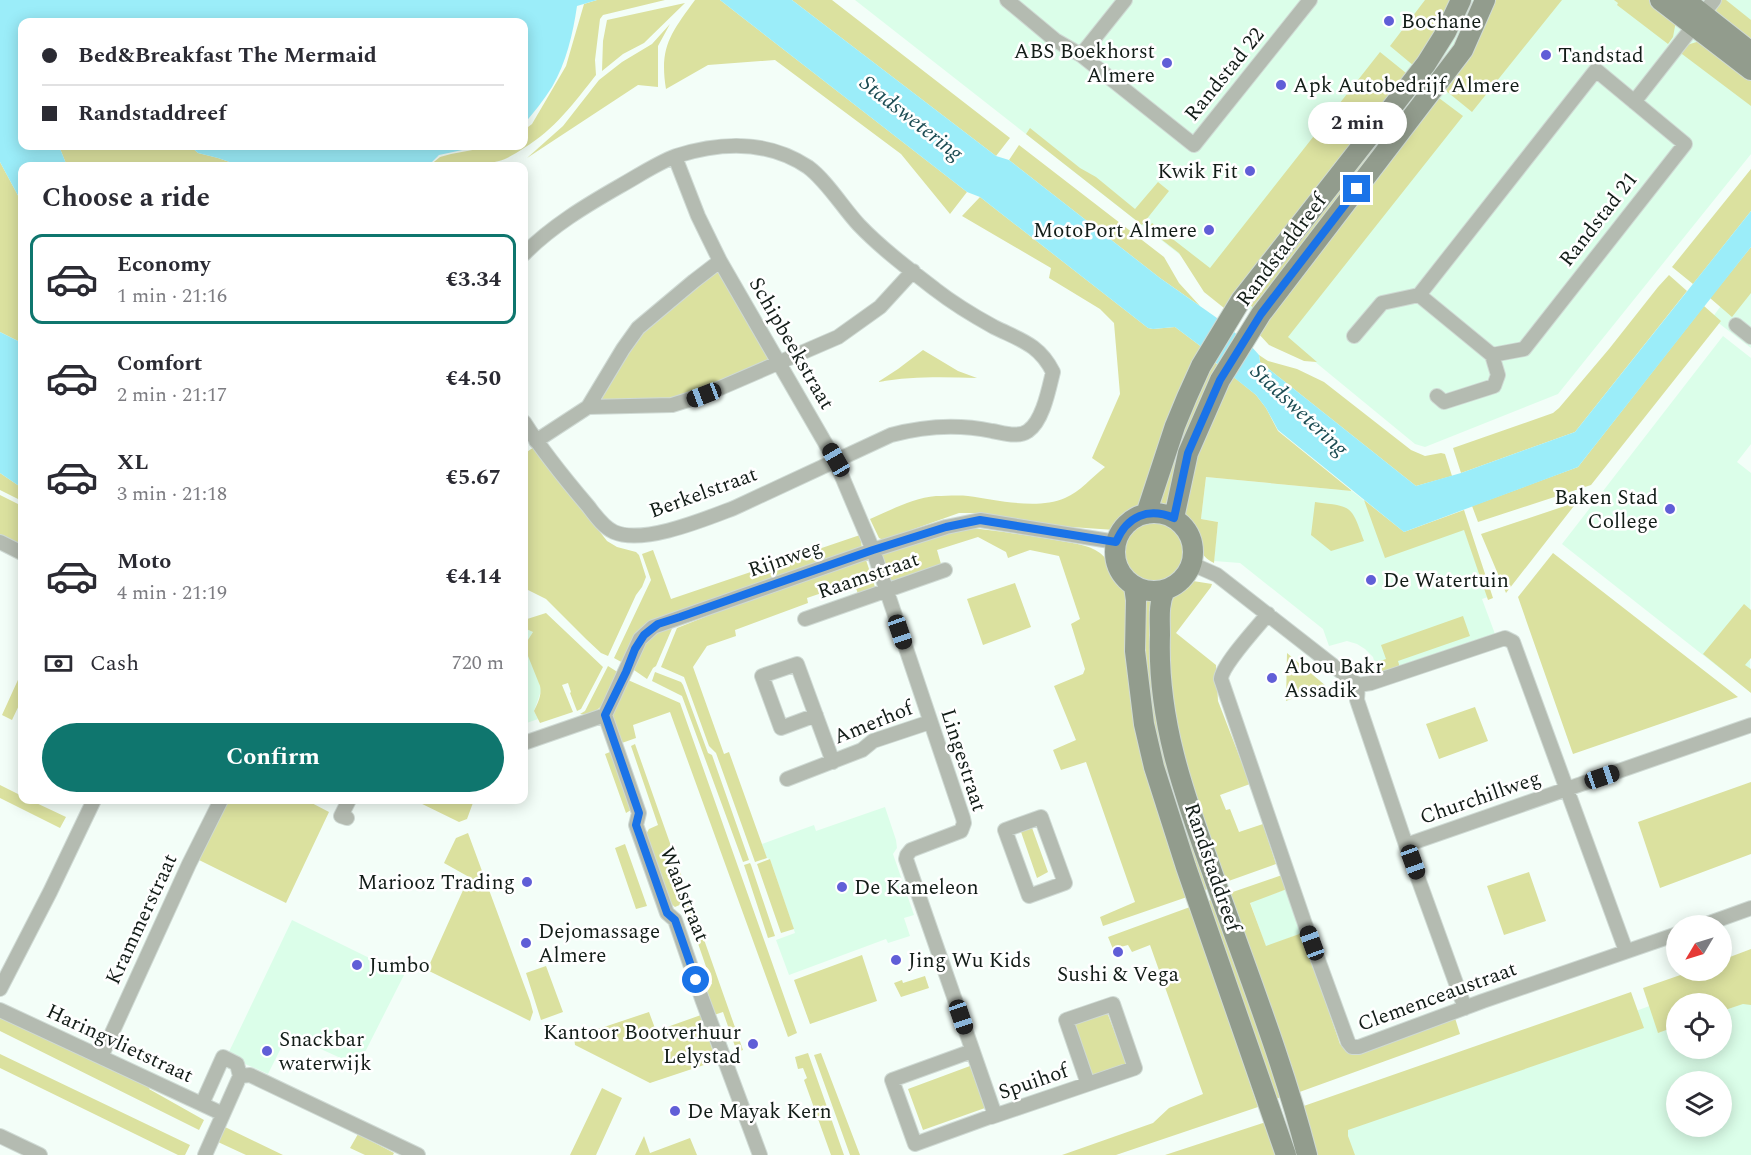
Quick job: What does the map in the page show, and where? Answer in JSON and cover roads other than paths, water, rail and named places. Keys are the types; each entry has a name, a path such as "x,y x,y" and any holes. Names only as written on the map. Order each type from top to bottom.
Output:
{"main road":[{"name":"Randstaddreef","path":"1146,514 1175,426 1201,366 1241,300 1426,64 1446,32 1461,0"},
{"name":"Randstaddreef","path":"1174,518 1188,453 1220,380 1261,314 1463,50 1485,0"},
{"path":"1660,0 1704,13 1751,70"},
{"path":"1685,0 1751,52"},
{"path":"1156,513 1174,518 1191,538 1194,551 1192,564 1186,576 1177,585 1155,592 1134,586 1118,567 1115,555 1120,532 1136,517 1146,514 1156,513"},
{"name":"Randstaddreef","path":"1134,586 1135,651 1144,724 1154,766 1286,1155"},
{"name":"Randstaddreef","path":"1165,590 1160,600 1159,657 1172,752 1189,810 1284,1077 1307,1155"}],"street":[{"name":"Randstad 22","path":"1007,0 1055,40 1081,55 1194,146 1310,0"},
{"path":"1081,55 1125,0"},
{"path":"1634,102 1704,13"},
{"name":"Randstad 21","path":"1419,295 1596,70 1685,144 1524,349 1492,355"},
{"name":"Berkelstraat","path":"528,428 566,481 607,527 620,534 637,536 712,516 891,435 916,429 956,426 1016,435 1029,431 1045,406 1053,372 1048,361 1035,347 963,309 913,271 860,225 809,168 761,148 732,145 675,157"},
{"path":"528,251 561,222 600,197 675,157"},
{"name":"Schipbeekstraat","path":"675,157 698,216 720,261 836,460 873,550"},
{"path":"536,441 588,407 623,348 638,328 720,261"},
{"path":"588,407 681,403 704,395 838,337 880,307 913,271"},
{"path":"1354,336 1382,303 1419,295 1492,355 1498,375 1494,386 1444,402 1437,396"},
{"path":"1736,325 1751,338"},
{"name":"Rijnweg","path":"605,715 640,639 653,627 873,550 946,527 980,520 1116,542"},
{"path":"0,542 18,551"},
{"name":"Lingestraat","path":"873,550 962,812 964,824 961,831 911,850 906,859 995,1115 991,1117"},
{"path":"1192,564 1217,575 1358,685 1371,684 1505,638 1514,642 1626,951"},
{"name":"Raamstraat","path":"805,619 945,570"},
{"name":"Clemenceaustraat","path":"1268,614 1221,673 1221,679 1305,924 1348,1042 1352,1047 1359,1047 1666,938"},
{"name":"Amerhof","path":"816,715 781,728 762,676 797,664 816,715 833,762"},
{"name":"Churchillweg","path":"1358,685 1357,700 1406,845 1751,725"},
{"path":"528,742 605,715"},
{"name":"Waalstraat","path":"605,715 639,813 636,825 667,913 675,920 760,1155"},
{"name":"Amerhof","path":"787,779 862,750 873,741 930,722"},
{"path":"0,989 92,804"},
{"name":"Krammerstraat","path":"101,1057 189,864 220,804"},
{"path":"347,804 341,816 347,819"},
{"path":"1041,817 1065,883 1029,896 1005,830 1041,817"},
{"path":"1406,845 1465,1008"},
{"path":"1732,915 1751,909"},
{"name":"Spuihof","path":"972,1052 892,1080 915,1144 1135,1068 1113,1004 1066,1020 1088,1084"},
{"name":"Haringvlietstraat","path":"0,1010 223,1114"},
{"path":"202,1104 223,1057 238,1070 418,1155"},
{"path":"205,1155 223,1114 238,1070"},
{"path":"0,1136 40,1155"}],"water":[{"path":"0,0 597,0 577,6 568,48 557,78 546,97 528,119 528,18 18,18 18,150 61,150 65,162 18,162 18,196 0,162"},
{"name":"Stadswetering","path":"720,0 792,0 996,156 1009,160 1160,278 1217,318 1251,346 1259,355 1260,362 1416,486 1461,473 1575,432 1751,211 1751,247 1578,467 1404,532 1278,430 1256,395 1212,360 1203,348 1175,327 1148,328 980,197 967,192"},
{"path":"195,150 462,150 439,155 432,162 230,162"},
{"path":"0,332 18,341 18,485 0,473"}],"place":[{"name":"Bochane","path":"1389,21"},
{"name":"Tandstad","path":"1546,55"},
{"name":"ABS Boekhorst Almere","path":"1167,63"},
{"name":"Apk Autobedrijf Almere","path":"1281,85"},
{"name":"Kwik Fit","path":"1250,171"},
{"name":"MotoPort Almere","path":"1209,230"},
{"name":"Baken Stad College","path":"1670,509"},
{"name":"De Watertuin","path":"1371,580"},
{"name":"Abou Bakr Assadik","path":"1272,678"},
{"name":"Mariooz Trading","path":"527,882"},
{"name":"De Kameleon","path":"842,887"},
{"name":"Dejomassage Almere","path":"526,943"},
{"name":"Sushi & Vega","path":"1118,952"},
{"name":"Jing Wu Kids","path":"896,960"},
{"name":"Jumbo","path":"357,965"},
{"name":"Kantoor Bootverhuur Lelystad","path":"753,1044"},
{"name":"Snackbar waterwijk","path":"267,1051"},
{"name":"De Mayak Kern","path":"675,1111"}]}
